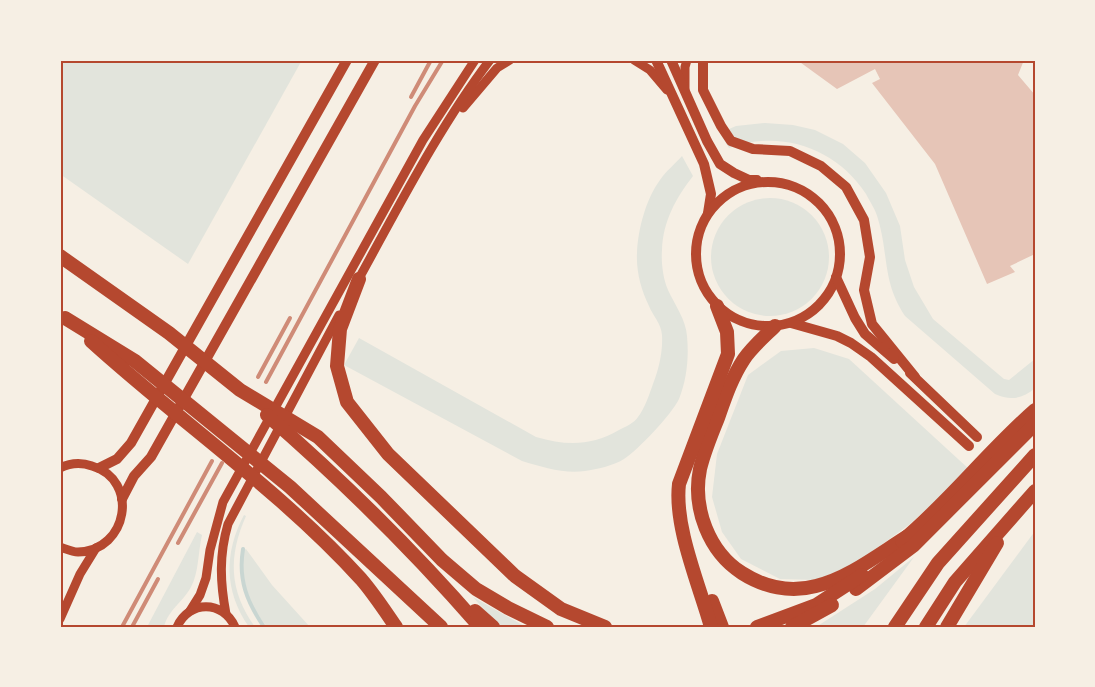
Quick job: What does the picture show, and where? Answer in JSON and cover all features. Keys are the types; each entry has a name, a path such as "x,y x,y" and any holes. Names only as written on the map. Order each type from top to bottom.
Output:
{"highway":[{"path":"60,256 170,333 240,390 369,508 493,627"},
{"path":"358,279 340,329 337,366 347,402 388,454 515,576 561,609 605,627"},
{"path":"711,627 680,518 678,500 679,484 728,354 727,332 717,306"},
{"path":"63,316 146,379 286,494 441,627"},
{"path":"775,326 745,357 734,376 704,453 699,472 698,498 706,530 716,548 729,565 748,577 771,587 795,589 837,580 908,536"},
{"path":"240,390 318,437 442,560 476,590 547,627"},
{"path":"757,627 816,605 861,576 908,536 1006,436 1035,410"},
{"path":"792,627 820,613 863,585 913,546 1035,424"},
{"path":"885,627 938,563 1035,455"},
{"path":"689,459 686,483 688,523 703,576 722,627"},
{"path":"926,627 955,582 1035,491"},
{"path":"286,494 362,580 396,627"},
{"path":"286,494 429,627"},
{"path":"947,627 1014,513"},
{"path":"895,627 938,563"},
{"path":"430,569 480,627"}],"main road":[{"path":"99,468 117,459 131,443 347,60"},
{"path":"122,499 134,476 151,457 375,60"},
{"path":"656,60 704,164 711,194 708,213"},
{"path":"671,60 707,141 720,164 749,180 766,181 789,184 810,194 826,211 837,231 840,254 836,277 826,297 810,312 791,322 775,326 754,325 734,318 717,306 705,290 697,271 695,251 699,231 708,213 723,196 744,185 766,181"},
{"path":"703,60 703,90 731,141 753,149 790,151 821,166 846,187 864,220 870,257 864,290 872,324 915,378"},
{"path":"836,277 865,334 977,437"},
{"path":"791,322 837,336 871,357 969,446"}],"street":[{"path":"177,627 200,595 223,502 423,140 475,60"},
{"path":"235,627 226,614 221,583 220,561 228,524 358,279 436,143 490,60"},
{"path":"436,143 483,83 497,68 510,60"},
{"path":"634,60 650,70 675,100"},
{"path":"685,92 687,60"},
{"path":"60,468 83,463 99,468 118,486 122,499 122,519 112,536 96,548 60,619"},
{"path":"60,547 77,552 96,548"},
{"path":"189,611 205,606 213,607 226,614"}],"shaded area":[{"path":"60,60 302,60 188,264 60,174"},
{"path":"765,123 793,125 815,130 843,144 865,163 886,193 900,226 905,260 914,287 933,319 1004,379 1009,380 1035,359 1035,388 1026,395 1016,398 1006,398 995,394 905,316 889,280 876,212 854,178 839,165 823,154 787,142 768,141 729,148 720,133 736,126"},
{"path":"682,156 693,176 676,201 668,220 663,239 662,260 666,286 686,330 688,352 686,376 679,399 669,413 646,440 624,459 605,467 577,472 522,461 344,365 359,338 536,437 547,440 569,443 589,442 629,425 638,417 647,401 657,372 662,347 660,327 646,300 638,273 639,234 647,205 655,188"},
{"path":"770,198 781,199 803,208 819,224 828,246 828,268 819,290 803,306 781,315 770,316 759,315 737,306 721,290 712,268 711,257 712,246 721,224 737,208 759,199"},
{"path":"814,348 849,359 970,470 910,524 858,562 817,580 780,579 741,559 722,532 712,497 717,454 748,375 781,351"},
{"path":"244,515 246,516 236,545 234,573 240,600 255,627 249,627 235,600 231,586 230,558 237,529"},
{"path":"1035,531 1035,627 964,627"},
{"path":"197,532 202,535 197,568 191,587 169,616 164,627 147,627"},
{"path":"246,549 272,585 310,627 267,627 247,591 244,572 244,550"},
{"path":"914,557 863,627 816,627 875,589"},
{"path":"473,597 526,627 499,627"}],"building":[{"path":"797,60 1024,60 1018,75 1035,95 1035,254 1010,266 1015,272 987,284 935,164 872,83 880,79 875,69 837,89"}],"waterway":[{"path":"243,549 242,571 245,590 264,627"}],"railway":[{"path":"411,97 431,60"},
{"path":"266,382 415,106 443,60"},
{"path":"258,377 290,318"},
{"path":"122,627 212,461"},
{"path":"178,543 222,463"},
{"path":"132,627 158,579"}]}
